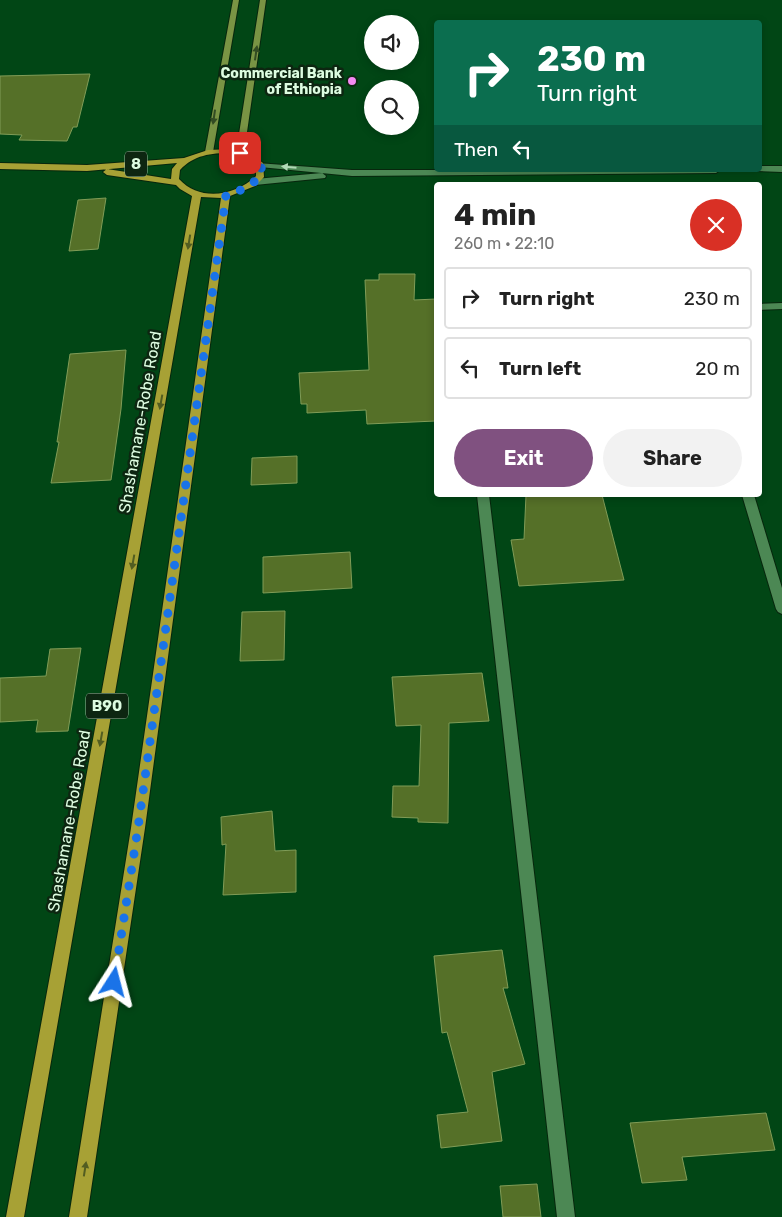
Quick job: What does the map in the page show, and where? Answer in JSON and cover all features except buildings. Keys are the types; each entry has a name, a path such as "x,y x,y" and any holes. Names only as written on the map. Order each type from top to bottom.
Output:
{"main road":[{"path":"209,152 236,0"},
{"path":"240,153 263,0"},
{"path":"209,152 240,153 253,158 260,165 260,177 248,188 226,195 197,194 178,184 175,179 176,169 185,160 209,152"},
{"name":"8","path":"0,166 87,168 185,160"},
{"name":"8","path":"87,168 178,184"},
{"name":"Shashamane-Robe Road","path":"15,1217 197,194"},
{"path":"78,1217 138,828 226,195"}],"street":[{"path":"260,165 352,173 448,176 627,172"},
{"path":"762,170 782,169"},
{"path":"256,182 352,173"},
{"path":"762,307 782,306"},
{"path":"483,497 566,1217"},
{"path":"749,497 782,609"}],"place":[{"name":"Commercial Bank of Ethiopia","path":"352,81"}],"route":[{"path":"114,982 138,828 226,195 248,188 260,177 262,170 257,161 240,153"}]}
